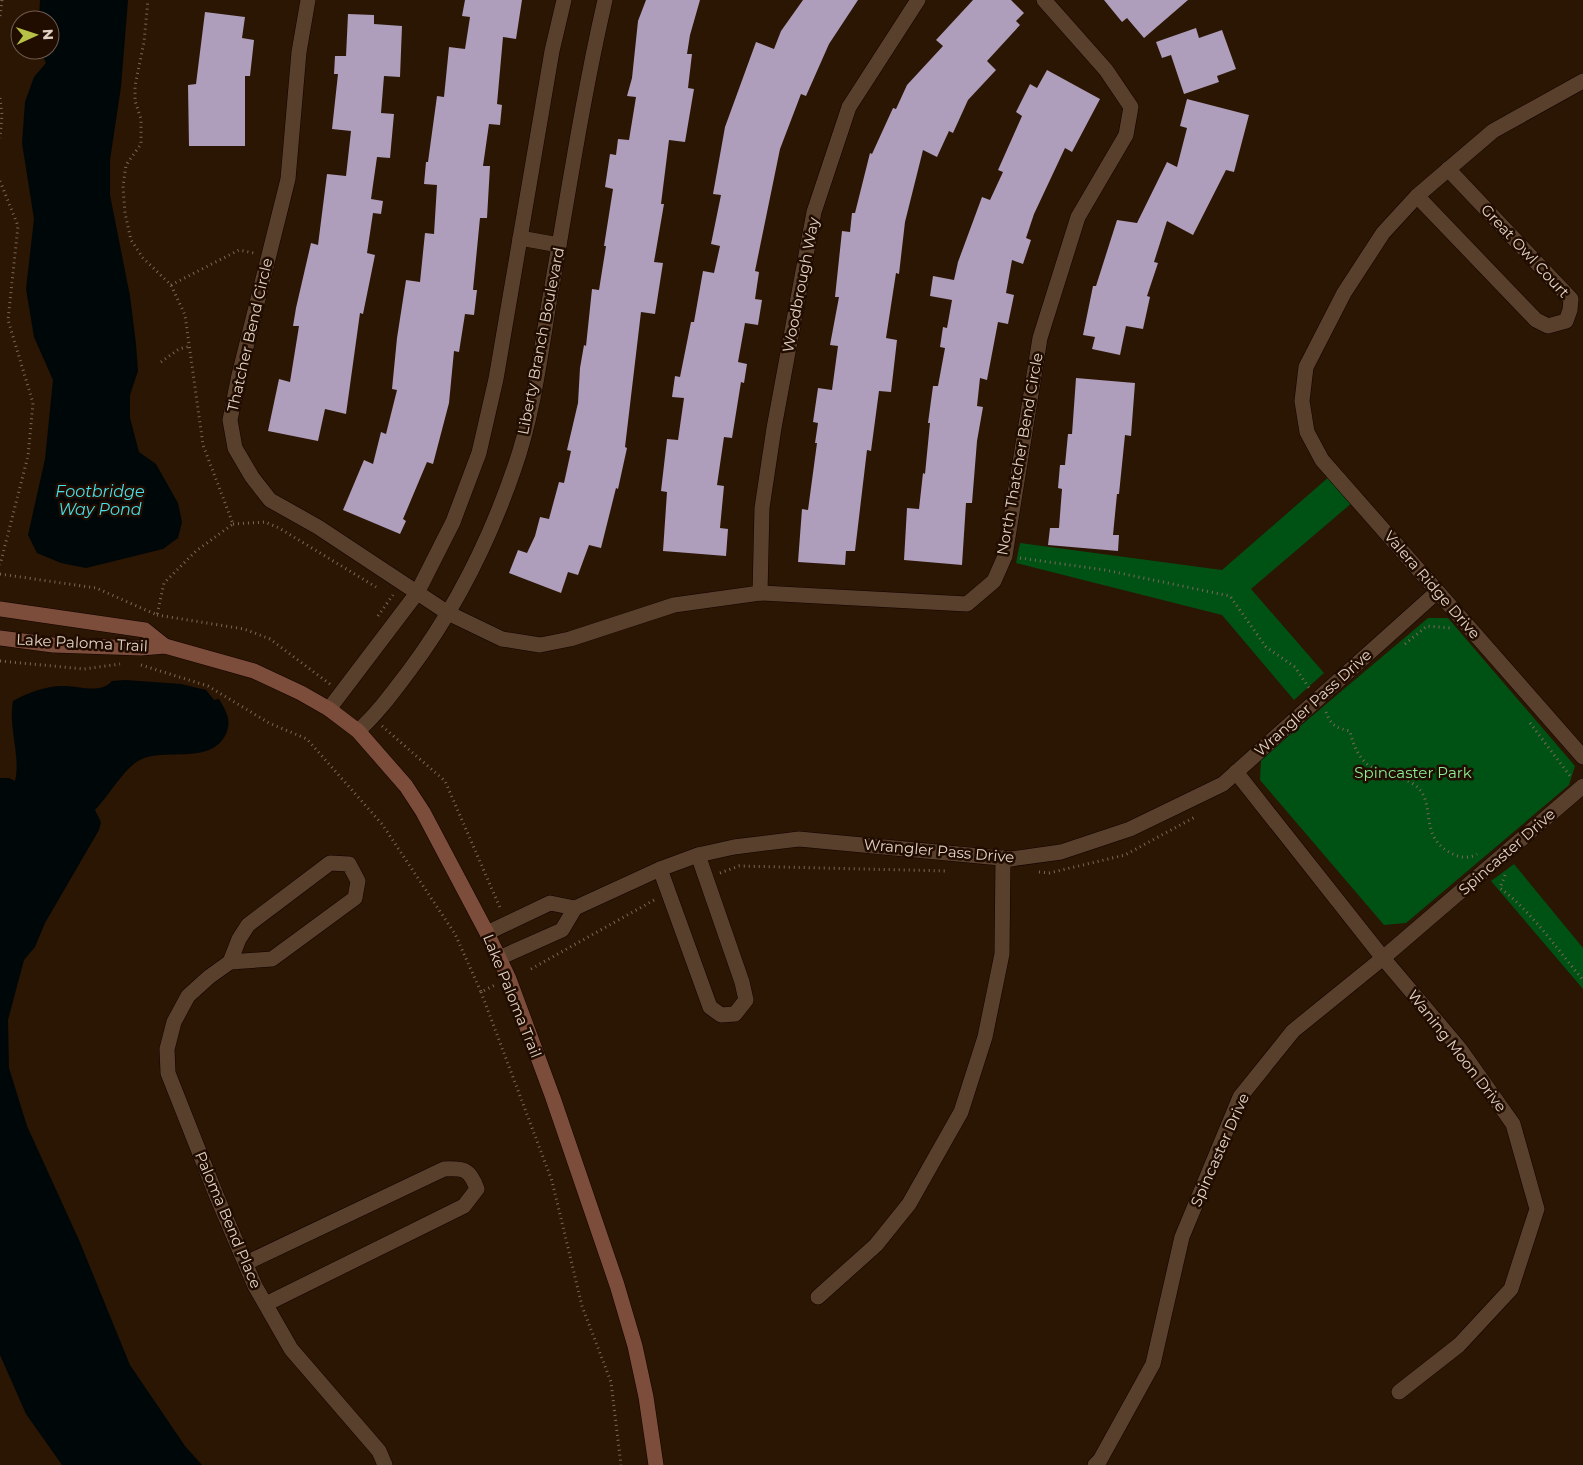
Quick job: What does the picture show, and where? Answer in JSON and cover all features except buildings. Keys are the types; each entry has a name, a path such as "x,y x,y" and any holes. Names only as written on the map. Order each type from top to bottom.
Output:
{"street":[{"name":"Thatcher Bend Circle","path":"308,0 299,52 288,178 239,375 230,420 236,448 252,478 270,500 318,527 433,603"},
{"path":"329,709 417,593 453,522 479,453 496,378 552,51 564,0"},
{"name":"Liberty Branch Boulevard","path":"358,731 373,717 424,651 448,613 486,537 515,467 535,386 591,58 605,0"},
{"name":"Woodbrough Way","path":"760,593 765,490 774,428 814,212 849,107 918,0"},
{"name":"North Thatcher Bend Circle","path":"433,603 448,613 502,639 540,644 570,638 674,605 760,593 967,604 994,582 1005,556 1040,338 1078,217 1126,135 1131,107 1106,70 1044,0"},
{"name":"Valera Ridge Drive","path":"1583,81 1493,131 1417,196 1383,233 1344,293 1306,367 1302,401 1306,432 1322,460 1583,757"},
{"name":"Great Owl Court","path":"1417,196 1536,320 1548,326 1566,321 1571,299 1565,291 1448,169"},
{"path":"520,238 559,245"},
{"name":"Wrangler Pass Drive","path":"575,908 660,869 698,855 734,847 799,839 1003,858 1060,852 1130,829 1223,784 1321,704 1437,592"},
{"name":"Lake Paloma Trail","path":"0,609 145,630 165,646"},
{"name":"Lake Paloma Trail","path":"0,638 52,644 141,648 165,646 254,671 329,709 358,731 406,786 423,812 487,933 509,979 553,1098 622,1303 646,1397 656,1465"},
{"name":"Waning Moon Drive","path":"1236,772 1383,958 1460,1049 1514,1124 1537,1210 1511,1289 1459,1345 1399,1392"},
{"name":"Spincaster Drive","path":"1095,1465 1100,1460 1153,1364 1182,1237 1240,1097 1293,1031 1383,958 1583,786"},
{"path":"660,869 710,1007 720,1015 735,1014 746,1000 742,982 698,855"},
{"path":"818,1297 876,1245 909,1204 962,1112 985,1037 1002,954 1003,858"},
{"name":"Paloma Bend Place","path":"230,962 272,959 355,898 358,881 348,864 330,863 248,925 239,939 230,962 188,996 174,1022 167,1049 168,1072 213,1189 266,1304 291,1349 379,1451 386,1465"},
{"path":"487,933 550,903 575,908 562,930 499,958"},
{"path":"246,1263 444,1169 461,1168 473,1176 477,1189 464,1206 266,1304"}],"path":[{"path":"0,16 2,0"},
{"path":"148,0 144,42 135,86 135,101 140,119 141,144 126,165 123,186 131,240 143,258 171,285 185,315 203,445 233,524"},
{"path":"0,98 2,115 0,138"},
{"path":"0,181 18,226 8,320 33,403 28,456 0,565"},
{"path":"171,285 239,250 269,255"},
{"path":"161,362 179,349 190,346"},
{"path":"0,574 96,588 157,615 164,584 196,551 233,524 265,522 280,528 392,596"},
{"path":"1005,556 1105,570 1230,596 1266,647 1295,667 1321,704 1329,722 1335,727 1350,731 1353,748 1364,763 1381,773 1404,779 1416,786 1425,799 1427,818 1433,836 1444,850 1461,857 1475,856 1480,852"},
{"path":"375,620 402,582"},
{"path":"1402,647 1428,626 1450,628 1456,636"},
{"path":"0,661 84,669 126,664"},
{"path":"134,663 208,686 269,723 307,739 382,824 455,934 481,992 552,1181 582,1306 611,1382 621,1465"},
{"path":"327,682 334,674"},
{"path":"1321,704 1332,704"},
{"path":"1318,716 1321,704"},
{"path":"1528,722 1570,776"},
{"path":"445,781 507,922"},
{"path":"1030,872 1049,873 1125,855 1203,813"},
{"path":"705,879 739,866 951,871"},
{"path":"1506,872 1500,888 1522,909 1583,980"},
{"path":"481,992 531,969 668,892"},
{"path":"521,948 531,969"}],"green space":[{"path":"1330,476 1353,502 1251,589 1324,673 1294,700 1222,615 1016,563 1020,543 1222,570"},
{"name":"Spincaster Park","path":"1428,618 1448,618 1575,766 1569,785 1406,923 1384,925 1260,780 1261,759"},
{"path":"1514,864 1583,948 1583,989 1491,881"}],"water":[{"name":"Footbridge Way Pond","path":"40,0 128,0 121,87 110,160 110,195 130,296 136,344 138,371 130,395 130,418 139,452 156,464 178,503 182,522 178,538 163,549 86,568 61,563 37,553 28,535 45,459 53,380 34,337 26,289 34,219 22,143 25,102 34,77 46,63 45,60 60,60 60,10 40,10"},
{"path":"125,680 181,684 206,690 214,700 219,699 227,716 228,729 219,744 200,753 152,756 142,759 129,768 95,810 101,822 99,830 45,923 35,947 24,960 8,1020 9,1068 27,1126 79,1240 130,1365 185,1446 202,1465 62,1465 26,1414 0,1355 0,778 9,778 15,781 17,761 12,721 13,701 50,687 101,688 112,681"}]}
